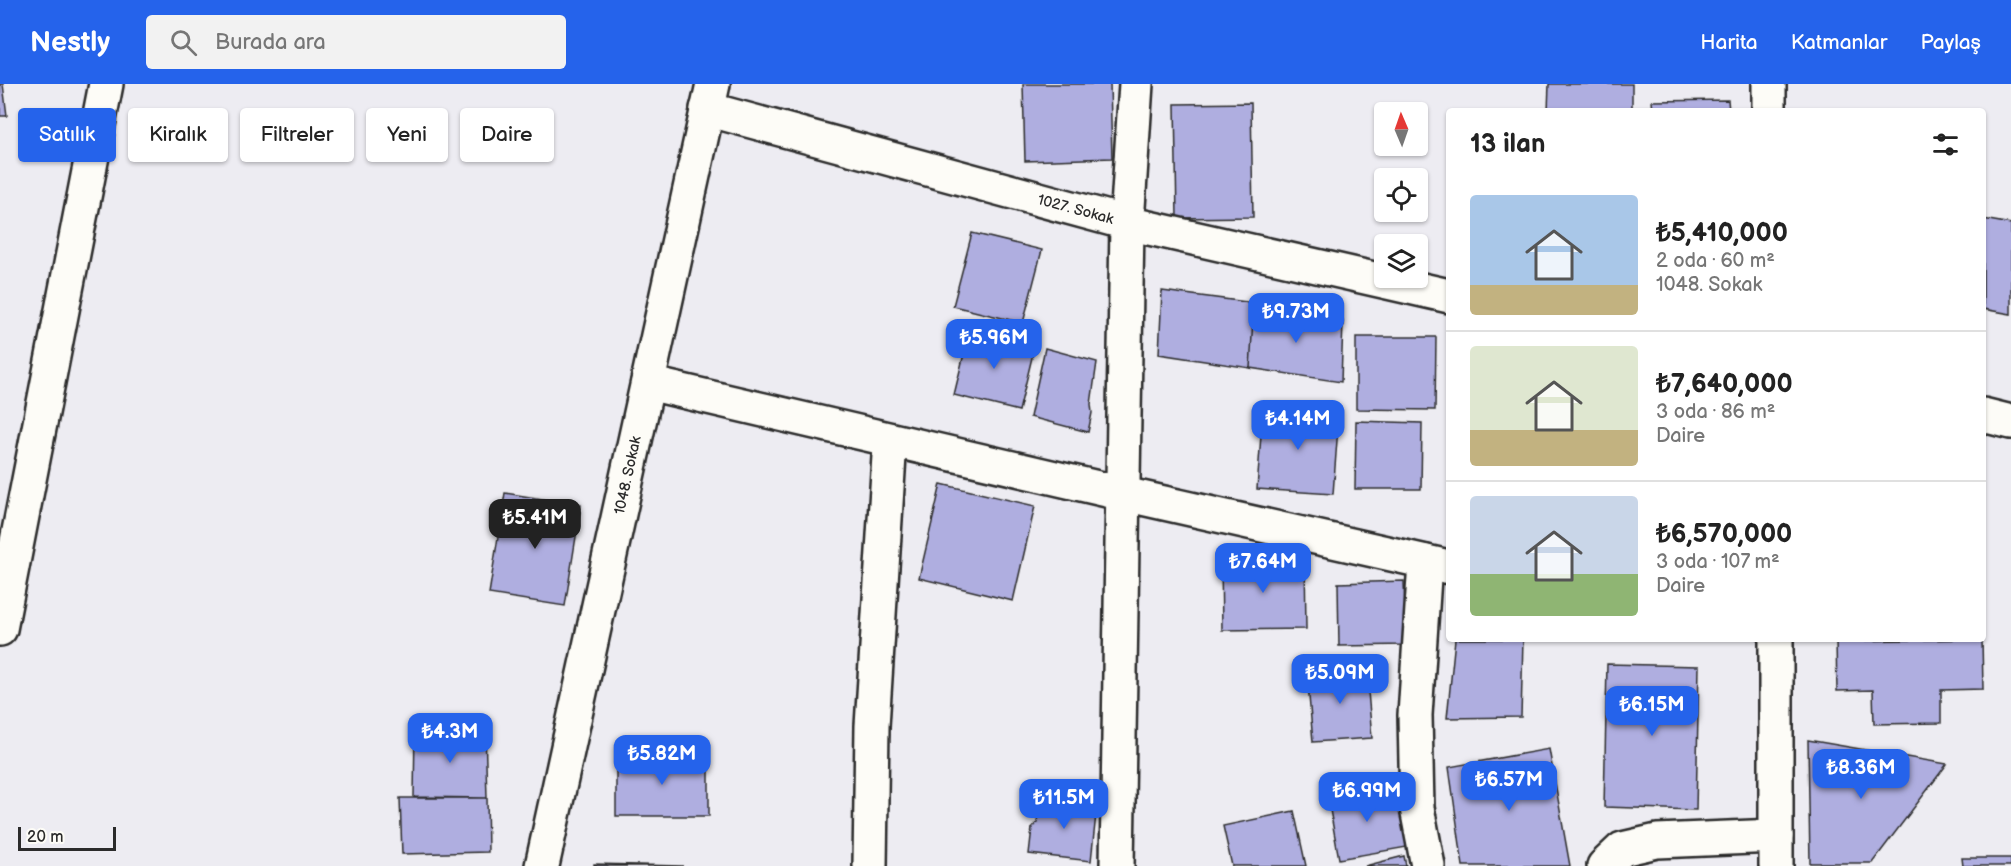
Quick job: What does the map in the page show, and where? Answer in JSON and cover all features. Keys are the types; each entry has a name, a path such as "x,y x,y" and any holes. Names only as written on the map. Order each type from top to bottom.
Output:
{"street":[{"path":"0,629 106,84"},
{"path":"1117,866 1127,223 1136,84"},
{"path":"1769,84 1769,108"},
{"name":"1027. Sokak","path":"710,97 1127,223 1446,295"},
{"name":"1048. Sokak","path":"542,866 710,97"},
{"path":"648,383 1437,564 1415,715 1417,808 1428,866"},
{"path":"1986,416 2011,422"},
{"path":"870,866 872,726 890,440"},
{"path":"1604,866 1622,849 1657,841 1776,851 1776,642"}],"building":[{"path":"0,84 3,84 7,116 0,116"},
{"path":"1023,84 1110,84 1112,158 1025,161"},
{"path":"1549,84 1632,84 1632,108 1548,108"},
{"path":"1728,100 1729,108 1653,108 1652,101"},
{"path":"1251,103 1253,217 1177,218 1175,104"},
{"path":"1986,220 2011,224 2011,314 1986,310"},
{"path":"972,233 1042,250 1023,323 953,306"},
{"path":"1162,291 1254,303 1250,368 1159,354"},
{"path":"1254,303 1343,321 1341,382 1250,368"},
{"path":"970,329 1035,345 1019,411 954,395"},
{"path":"1356,337 1436,337 1435,410 1356,409"},
{"path":"1045,348 1097,362 1088,432 1030,417"},
{"path":"1263,408 1339,413 1333,494 1257,489"},
{"path":"1356,421 1422,423 1421,489 1355,489"},
{"path":"941,484 1035,506 1013,601 919,578"},
{"path":"505,493 581,505 565,606 489,594"},
{"path":"1305,559 1306,629 1222,630 1221,560"},
{"path":"1404,581 1406,645 1339,646 1338,583"},
{"path":"1455,642 1523,642 1521,717 1447,718"},
{"path":"1836,642 1982,642 1983,689 1941,690 1941,723 1874,724 1873,690 1837,691"},
{"path":"1607,664 1699,666 1696,810 1604,807"},
{"path":"1366,668 1372,738 1313,742 1307,673"},
{"path":"415,730 485,730 487,798 414,797"},
{"path":"1808,740 1947,764 1872,863 1810,863"},
{"path":"1549,749 1570,866 1463,866 1449,767"},
{"path":"616,755 709,755 709,816 616,816"},
{"path":"1395,787 1407,847 1339,859 1328,799"},
{"path":"400,798 487,798 488,852 402,854"},
{"path":"1040,799 1097,805 1091,861 1029,854 1032,828 1037,822"},
{"path":"1294,811 1306,866 1232,866 1223,826"},
{"path":"1404,856 1406,866 1365,866"},
{"path":"1962,858 2011,858 2011,866 1963,866"},
{"path":"594,864 683,866 594,866"}]}
